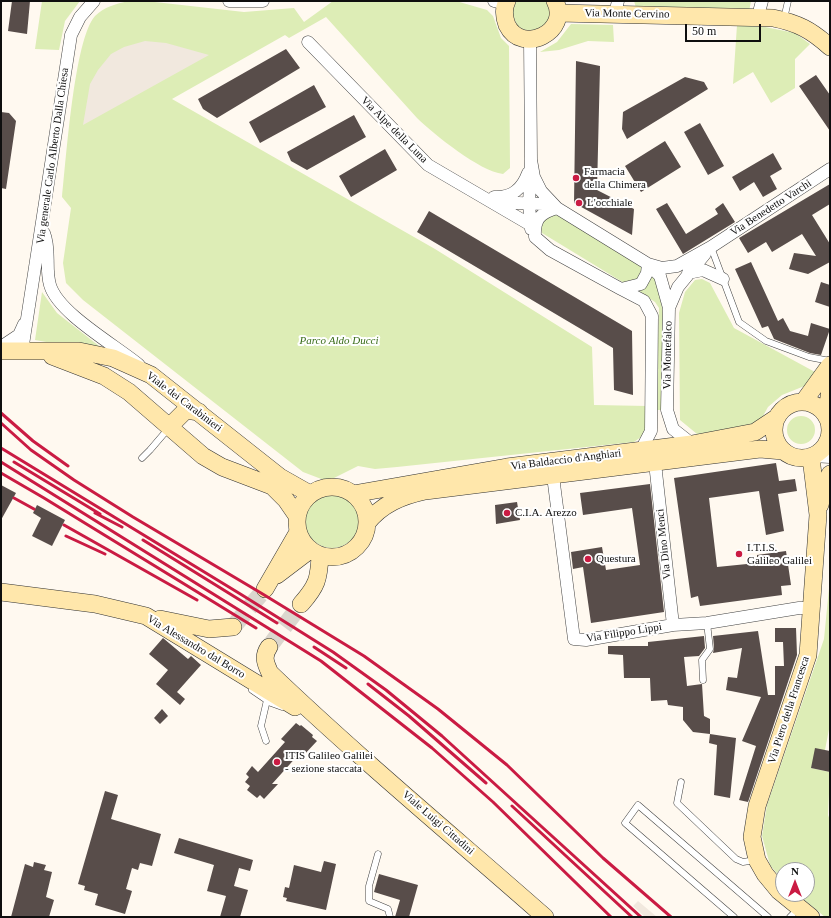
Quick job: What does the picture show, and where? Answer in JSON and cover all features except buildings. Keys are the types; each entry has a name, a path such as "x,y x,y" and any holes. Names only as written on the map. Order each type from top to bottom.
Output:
{"main road":[{"path":"502,2 509,28 518,36 530,40"},
{"name":"Via Monte Cervino","path":"530,40 539,39 550,32 557,21 557,7 760,9 784,20 806,25 830,47"},
{"name":"Viale dei Carabinieri","path":"1,351 79,351 101,355 128,363 151,375 280,477 310,494"},
{"name":"Viale dei Carabinieri","path":"40,352 104,376 129,392 169,427 214,462 272,486 281,496 298,524"},
{"path":"804,402 830,365"},
{"path":"829,424 817,406 804,402 787,405 776,418 774,436 777,444 783,451 797,457 812,456 820,451 826,444 829,424 830,387"},
{"path":"169,427 186,410 199,412"},
{"name":"Via Baldaccio d'Anghiari","path":"353,494 507,467 692,444 755,432 776,418"},
{"name":"Via Baldaccio d'Anghiari","path":"367,523 376,512 405,496 425,491 760,449 783,451"},
{"name":"Via Piero della Francesca","path":"800,914 765,874 757,860 752,837 757,806 808,654 818,515 812,456"},
{"path":"818,515 824,489 830,474"},
{"path":"298,524 303,542 315,552 327,557 342,556 355,549 364,537 367,523 364,506 353,494 342,489 331,487 320,489 310,494 304,500 298,524 265,589 277,575 315,552"},
{"path":"302,604 314,590 319,574 315,552"},
{"name":"Via Alessandro dal Borro","path":"1,592 95,604 146,616 330,731"},
{"path":"146,616 209,629 233,627"},
{"path":"268,649 265,654 265,664 270,674 330,731"},
{"name":"Viale Luigi Cittadini","path":"330,731 425,811 545,917"}],"street":[{"name":"Via generale Carlo Alberto Dalla Chiesa","path":"22,351 71,35 80,17 94,1"},
{"path":"229,1 263,1"},
{"name":"Via Montefalco","path":"530,40 529,224 531,232 550,250 644,302 652,316 651,431 642,450"},
{"name":"Via Alpe della Luna","path":"308,42 428,164 529,224"},
{"name":"Via Montefalco","path":"489,199 504,198 517,192 525,182 530,164"},
{"name":"Via Montefalco","path":"530,164 541,192 556,208 648,264 660,276 670,308 667,410 673,429 692,444"},
{"name":"Via Benedetto Varchi","path":"648,264 662,268 669,268 711,247 830,169"},
{"path":"489,199 529,204 543,204 556,208"},
{"path":"535,237 534,227 541,215 556,208"},
{"path":"42,228 47,242 49,284 55,297 68,311 151,375"},
{"name":"Via Benedetto Varchi","path":"670,308 678,287 711,247"},
{"path":"621,289 641,284 647,273 648,264"},
{"path":"688,273 703,270 723,279"},
{"name":"Via generale Carlo Alberto Dalla Chiesa","path":"1,348 19,335 28,318"},
{"path":"812,456 830,457"},
{"name":"Via Dino Menci","path":"654,463 673,625"},
{"name":"Via Filippo Lippi","path":"553,476 574,639 586,640 673,625 707,623 799,608 812,608"}],"lane":[{"path":"784,20 788,1"},
{"path":"711,247 739,322 766,341 809,357 830,361"},
{"path":"142,458 169,427"},
{"path":"146,616 216,667 241,682 266,700 305,715"},
{"path":"703,680 702,660 710,649 707,623"},
{"path":"266,700 261,726 266,741"},
{"path":"681,782 677,804 736,859 743,862 757,860"},
{"path":"734,917 625,823 638,805 768,917"},
{"path":"378,854 369,886 369,901 388,909 390,917"}],"green space":[{"path":"42,1 80,1 65,21 59,50 35,49"},
{"name":"Parco Aldo Ducci","path":"128,1 146,1 244,12 294,8 304,22 333,1 456,1 487,10 493,16 501,38 509,46 510,168 503,174 482,166 470,159 446,142 417,118 326,17 289,38 285,35 172,99 435,249 592,347 594,405 648,406 648,432 634,442 375,469 358,466 330,480 324,480 303,472 83,300 66,283 63,263 71,208 62,197 76,74 88,29 95,16 106,8"},
{"path":"516,1 548,1 551,8 547,26 530,32 518,27 512,14"},
{"path":"634,1 751,1 749,12 637,11"},
{"path":"571,24 613,25 614,42 588,41 559,50 540,52 557,42"},
{"path":"737,25 765,27 795,33 810,44 795,59 795,88 771,103 753,72 733,84"},
{"path":"550,214 559,216 638,262 642,268 641,277 633,284 624,283 542,233 541,225 545,217"},
{"path":"650,271 657,283 663,317 664,357 662,410 656,410 659,308 655,302 637,290"},
{"path":"702,279 710,283 734,328 815,372 807,385 782,395 768,407 763,416 750,427 697,434 680,420 679,313 685,292 695,280"},
{"path":"42,292 57,313 108,353 35,340"},
{"path":"801,416 811,420 815,430 811,440 801,444 791,440 787,430 791,420"},
{"path":"332,494 342,496 351,502 357,511 359,521 357,531 351,540 342,546 332,548 322,546 313,540 307,531 305,521 307,511 313,502 322,496"},
{"path":"830,578 830,724 825,750 811,768 830,772 828,815 830,820 830,917 825,917 807,902 815,902 815,862 775,862 775,871 770,865 762,836 767,805 824,639"}],"shaded area":[{"path":"145,41 166,43 209,55 83,125 90,84 98,70 111,54 124,47"},
{"path":"638,901 657,917 645,917 633,906"}],"tunnel":[{"path":"233,627 265,589"},
{"path":"269,647 301,604"}],"railway":[{"path":"1,413 33,441 68,466"},
{"path":"1,423 31,450 74,480 364,656 438,709 507,765 603,858 671,917"},
{"path":"1,448 333,652 386,690 442,736 641,917"},
{"path":"1,462 321,661 432,748 493,802 611,917"},
{"path":"14,462 100,514"},
{"path":"1,473 256,628"},
{"path":"14,498 34,509"},
{"path":"95,513 122,527"},
{"path":"64,525 197,600"},
{"path":"66,536 105,554"},
{"path":"143,540 277,623"},
{"path":"314,647 346,668"},
{"path":"368,684 409,716 486,783"},
{"path":"512,806 632,917"}],"place":[{"name":"Farmacia della Chimera","path":"576,178"},
{"name":"L'occhiale","path":"579,203"},
{"name":"C.I.A. Arezzo","path":"507,513"},
{"name":"I.T.I.S. Galileo Galilei","path":"739,554"},
{"name":"Questura","path":"588,559"},
{"name":"ITIS Galileo Galilei - sezione staccata","path":"277,762"}]}
